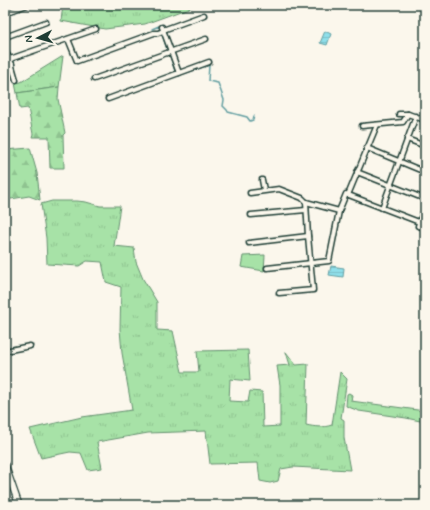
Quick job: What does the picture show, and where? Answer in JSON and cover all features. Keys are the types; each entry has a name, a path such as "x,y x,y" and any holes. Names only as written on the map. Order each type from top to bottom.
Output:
{"street":[{"path":"5,13 27,5"},
{"path":"68,39 77,61 154,33 158,33 163,29 204,15"},
{"path":"5,37 46,22"},
{"path":"10,59 96,29"},
{"path":"163,29 179,73"},
{"path":"94,79 206,39"},
{"path":"5,51 12,64 16,80"},
{"path":"108,99 209,62"},
{"path":"5,67 12,64"},
{"path":"399,114 408,114 425,120"},
{"path":"362,126 403,122 408,114"},
{"path":"382,208 416,116"},
{"path":"266,268 329,261 339,210 346,194 348,195 377,125"},
{"path":"407,139 425,146"},
{"path":"367,148 425,172"},
{"path":"357,172 425,199"},
{"path":"262,180 264,190"},
{"path":"250,193 278,189 302,198 306,202 339,210"},
{"path":"348,195 419,222"},
{"path":"279,293 313,290 306,202"},
{"path":"425,207 418,226 425,228"},
{"path":"251,215 306,210"},
{"path":"249,243 308,236"},
{"path":"5,351 30,346"},
{"path":"5,466 19,505"}],"green space":[{"path":"63,5 197,5 145,24 105,29 61,21"},
{"path":"63,56 59,87 17,93 15,83 21,82"},
{"path":"59,87 58,99 65,133 63,135 64,168 50,168 49,137 32,137 33,134 28,108 20,109 17,93"},
{"path":"30,148 37,173 40,200 29,196 5,200 5,150"},
{"path":"52,201 77,201 100,206 120,206 114,246 134,248 136,262 143,279 157,302 157,330 173,331 182,372 199,372 197,351 248,350 250,381 230,379 229,401 248,402 250,391 262,392 263,427 280,426 280,385 277,366 290,365 286,352 296,365 308,364 306,425 325,427 332,425 340,372 347,379 341,418 344,420 344,438 350,470 293,467 281,469 278,481 270,483 260,481 258,463 210,464 206,431 148,433 97,442 102,468 88,470 81,453 70,452 41,458 30,429 82,417 132,410 122,353 120,329 121,287 106,282 102,262 87,261 79,266 47,264 46,238 41,204"},
{"path":"265,255 264,271 241,267 243,256"},
{"path":"349,393 352,395 351,401 425,411 425,422 359,411 346,406 347,394"}],"water":[{"path":"325,31 331,34 327,45 320,43"},
{"path":"331,266 344,268 343,277 329,275"}],"waterway":[{"path":"152,29 159,26 161,31"},
{"path":"162,34 167,49"},
{"path":"170,56 175,71"},
{"path":"177,76 209,65 208,81 218,83 224,100 223,106 228,112 247,117 250,121 253,120 254,116"}]}
